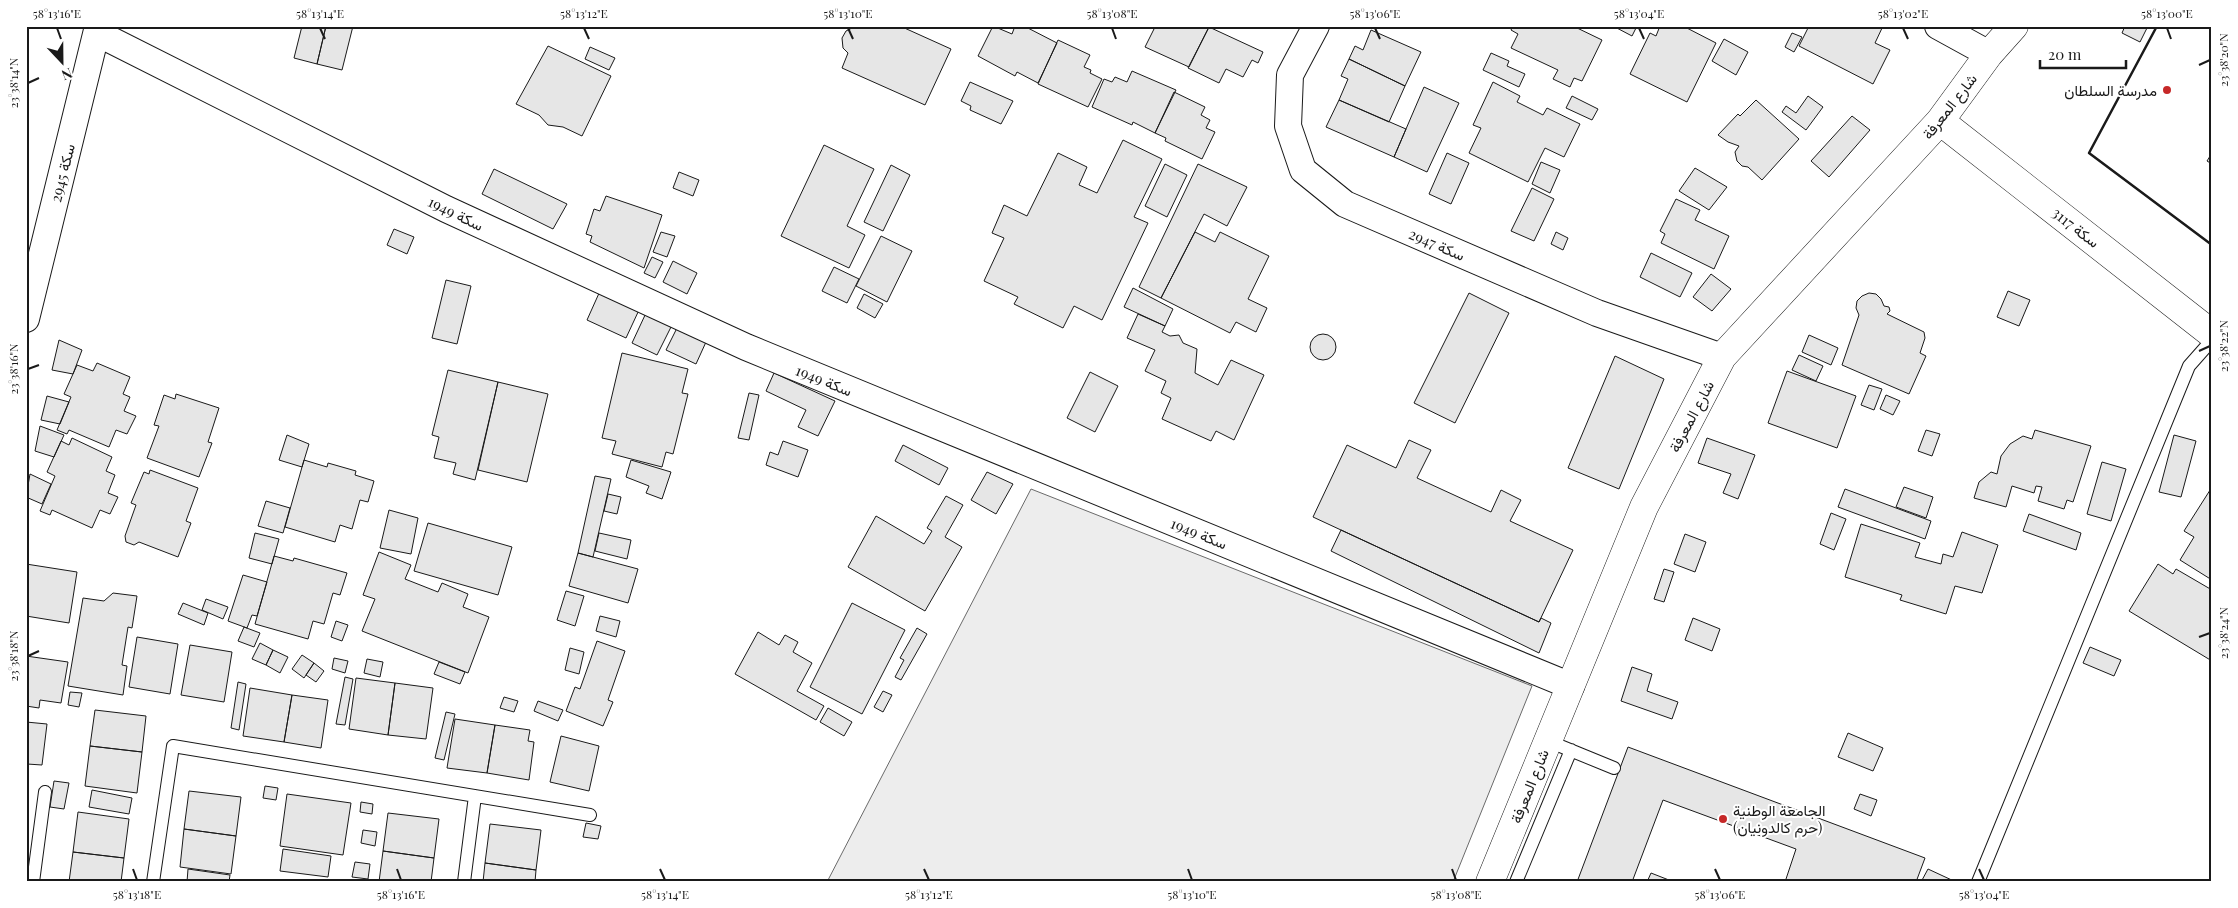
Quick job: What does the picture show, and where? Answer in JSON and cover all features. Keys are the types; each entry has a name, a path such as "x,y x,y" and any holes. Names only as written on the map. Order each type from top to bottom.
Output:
{"street":[{"name":"سكة 2947","path":"1316,26 1290,75 1288,126 1303,170 1310,176 1345,204 1354,208 1597,313 1722,357"},
{"path":"1938,26 1989,54"},
{"name":"شارع المعرفة","path":"1490,882 1559,746 1571,686 1644,507 1722,357 1940,121 1989,54 2014,26"},
{"name":"سكة 2945","path":"26,319 97,30"},
{"name":"سكة 1949","path":"97,30 446,209 746,347 1571,686"},
{"name":"سكة 3117","path":"1940,121 2212,334"}],"lane":[{"path":"1978,882 2189,366 2212,340"},
{"path":"154,882 173,746 590,815"},
{"path":"1516,882 1559,746 1614,768"},
{"path":"32,882 45,792"},
{"path":"464,882 475,796"}],"shaded area":[{"path":"1031,489 1532,686 1453,882 827,882"}],"building":[{"path":"302,26 326,26 317,64 294,58"},
{"path":"326,26 353,26 342,70 317,64"},
{"path":"856,26 900,26 951,49 925,105 842,68 848,53 843,48 842,38 846,31"},
{"path":"993,26 1012,34 1015,26 1024,26 1057,43 1038,83 1017,72 1015,76 978,56"},
{"path":"1147,26 1209,27 1189,67 1145,47 1154,29"},
{"path":"1513,26 1573,26 1602,40 1582,81 1574,78 1570,87 1553,79 1558,70 1511,48 1518,34 1511,30"},
{"path":"1613,26 1637,26 1632,36"},
{"path":"1660,26 1683,26 1716,43 1687,102 1630,74 1650,33 1656,36"},
{"path":"1809,26 1883,26 1875,43 1890,50 1873,84 1799,46"},
{"path":"2125,26 2148,26 2140,42 2122,33"},
{"path":"1209,27 1263,52 1258,63 1252,60 1243,77 1226,69 1219,83 1188,68"},
{"path":"1371,30 1421,52 1405,86 1349,59 1355,46 1363,50"},
{"path":"1792,33 1802,37 1794,52 1785,47"},
{"path":"1724,39 1748,52 1736,75 1712,61"},
{"path":"1058,40 1090,55 1084,67 1091,70 1090,73 1102,79 1088,107 1038,84"},
{"path":"548,46 611,76 582,136 563,127 548,125 539,115 516,104"},
{"path":"590,47 615,58 609,70 585,59"},
{"path":"1491,53 1509,61 1507,66 1525,74 1519,87 1483,70"},
{"path":"1349,59 1405,86 1389,122 1339,100 1348,79 1341,76"},
{"path":"1132,71 1176,90 1155,133 1133,122 1132,125 1092,107 1104,79 1112,82 1115,77 1127,82"},
{"path":"970,82 1013,101 1001,124 970,110 971,106 961,101"},
{"path":"1493,82 1520,96 1517,102 1543,115 1547,108 1580,124 1564,157 1545,148 1528,182 1469,153 1481,128 1473,125"},
{"path":"1424,87 1459,103 1427,172 1394,157"},
{"path":"1174,92 1205,107 1201,115 1210,120 1206,128 1215,132 1202,159 1165,141 1166,138 1155,133"},
{"path":"1572,96 1598,109 1592,120 1566,108"},
{"path":"1808,96 1823,107 1806,130 1782,112 1786,106 1796,113"},
{"path":"1339,100 1406,129 1394,157 1326,127"},
{"path":"1756,100 1799,139 1762,180 1748,167 1742,166 1737,161 1735,152 1739,146 1728,142 1718,135 1738,114 1740,116"},
{"path":"1852,116 1870,130 1829,177 1811,161"},
{"path":"1123,140 1162,159 1134,217 1148,223 1102,320 1074,306 1063,328 1014,304 1018,297 984,281 1004,238 992,233 1004,205 1027,216 1058,153 1087,167 1079,185 1097,193"},
{"path":"824,145 874,169 847,226 865,235 849,268 781,236"},
{"path":"1447,153 1469,163 1451,204 1429,194"},
{"path":"2212,153 2212,164 2207,161"},
{"path":"1541,162 1560,170 1550,193 1532,184"},
{"path":"1165,164 1187,175 1167,217 1145,206"},
{"path":"1198,164 1247,187 1227,226 1204,214 1161,298 1139,287"},
{"path":"891,165 910,175 883,231 864,222"},
{"path":"1695,168 1727,187 1709,210 1679,191"},
{"path":"494,169 567,204 553,229 482,194"},
{"path":"679,172 699,180 693,196 673,188"},
{"path":"1532,188 1554,199 1534,241 1511,231"},
{"path":"606,196 662,215 644,268 590,242 592,236 586,234 594,209 600,211"},
{"path":"1676,199 1700,210 1695,220 1729,236 1714,269 1661,243 1665,234 1660,231"},
{"path":"394,229 414,237 407,254 387,245"},
{"path":"661,232 675,236 667,257 653,252"},
{"path":"1195,232 1215,242 1220,232 1269,256 1248,299 1267,308 1256,332 1236,322 1230,333 1161,298"},
{"path":"1556,232 1568,238 1563,250 1551,244"},
{"path":"881,236 912,251 887,302 856,286"},
{"path":"1651,253 1692,273 1680,297 1640,277"},
{"path":"652,257 663,262 655,278 644,273"},
{"path":"673,261 697,273 687,294 663,282"},
{"path":"834,267 859,279 847,303 822,291"},
{"path":"1711,274 1731,289 1712,311 1693,297"},
{"path":"446,280 471,286 457,344 432,338"},
{"path":"1133,288 1173,309 1165,326 1124,307"},
{"path":"600,291 639,310 626,338 587,320"},
{"path":"2008,291 2030,300 2019,326 1997,317"},
{"path":"1469,293 1509,313 1455,423 1414,403"},
{"path":"1869,293 1876,294 1884,306 1889,307 1890,311 1887,314 1924,332 1925,338 1920,353 1926,356 1909,394 1842,365 1859,315 1856,308 1857,301"},
{"path":"864,294 883,304 875,318 857,308"},
{"path":"646,313 672,325 657,355 632,343"},
{"path":"1138,314 1165,326 1162,332 1170,336 1179,335 1183,343 1197,349 1195,373 1218,385 1231,360 1264,375 1234,440 1216,431 1211,441 1162,419 1171,398 1161,393 1166,381 1145,371 1155,350 1127,338"},
{"path":"677,328 706,342 696,364 666,350"},
{"path":"1323,334 1332,338 1336,347 1332,356 1323,360 1314,356 1310,347 1314,338"},
{"path":"1809,335 1838,348 1831,365 1802,352"},
{"path":"59,340 82,350 73,374 52,370"},
{"path":"622,353 688,369 682,393 688,394 673,454 666,452 662,467 612,454 616,441 602,438"},
{"path":"1799,355 1823,366 1816,381 1792,370"},
{"path":"1615,356 1664,379 1619,489 1568,468"},
{"path":"97,363 130,377 123,394 130,397 124,411 136,416 127,434 116,430 109,447 69,430 67,434 57,430 71,397 64,394 77,365 93,371"},
{"path":"448,370 498,382 475,480 453,474 456,463 434,458 439,437 432,435"},
{"path":"1787,371 1856,396 1837,448 1768,423"},
{"path":"1090,372 1118,386 1095,432 1067,418"},
{"path":"774,373 835,401 818,436 798,427 806,410 766,391"},
{"path":"498,382 548,394 527,482 478,470"},
{"path":"1869,385 1882,389 1874,410 1861,405"},
{"path":"749,393 759,395 749,440 738,438"},
{"path":"176,394 219,408 208,442 212,443 199,477 147,458 159,426 154,425 164,395 175,399"},
{"path":"1886,395 1900,401 1893,415 1880,409"},
{"path":"47,396 69,402 60,424 41,420"},
{"path":"40,426 64,435 54,457 35,451"},
{"path":"1926,430 1940,434 1932,456 1918,451"},
{"path":"2035,430 2091,446 2073,502 2067,500 2064,509 2038,501 2042,487 2036,486 2034,493 2012,486 2006,507 1974,498 1979,482 1991,472 1997,474 2001,456 2010,444 2023,436 2032,439"},
{"path":"287,435 309,444 302,467 279,460"},
{"path":"2174,435 2196,441 2181,497 2159,492"},
{"path":"72,438 112,457 106,471 115,475 108,493 118,497 110,514 100,510 92,528 52,510 50,515 40,511 55,476 47,472 61,441 69,445"},
{"path":"1707,438 1755,455 1738,499 1723,493 1731,474 1698,463"},
{"path":"1409,440 1431,450 1417,478 1491,512 1501,490 1521,500 1510,521 1573,550 1539,622 1313,517 1347,445 1396,468"},
{"path":"783,441 808,450 798,477 766,465 770,452 778,455"},
{"path":"903,445 948,468 939,485 895,461"},
{"path":"304,460 327,467 328,463 356,471 355,475 374,481 368,502 360,500 352,529 340,525 335,542 285,527"},
{"path":"631,460 671,472 662,499 646,493 649,486 626,477"},
{"path":"2102,462 2126,469 2111,521 2087,514"},
{"path":"150,470 198,488 186,521 191,523 178,557 139,542 134,545 126,542 125,536 136,505 131,503 144,472 149,474"},
{"path":"987,472 1013,484 996,514 971,500"},
{"path":"30,474 51,484 42,504 26,497"},
{"path":"595,476 611,479 593,557 578,553"},
{"path":"1904,487 1933,497 1926,518 1896,507"},
{"path":"2212,487 2212,580 2180,560 2194,537 2184,531"},
{"path":"1845,489 1931,521 1925,539 1838,507"},
{"path":"608,494 621,497 617,514 604,511"},
{"path":"946,496 963,505 945,537 962,547 925,611 848,567 876,516 924,544 932,531 927,528"},
{"path":"266,501 290,508 283,533 258,526"},
{"path":"389,510 418,518 411,554 380,548"},
{"path":"1831,513 1846,519 1834,550 1820,544"},
{"path":"2029,514 2081,533 2076,550 2023,531"},
{"path":"428,523 512,547 498,595 414,571"},
{"path":"1861,524 1920,543 1915,557 1941,564 1943,554 1953,557 1962,532 1998,545 1982,593 1955,586 1946,614 1900,600 1902,595 1845,577"},
{"path":"1341,530 1539,622 1541,618 1551,623 1539,653 1331,551"},
{"path":"255,533 279,539 272,564 249,558"},
{"path":"599,533 631,540 627,559 595,551"},
{"path":"1685,534 1706,542 1695,572 1674,564"},
{"path":"379,552 411,565 405,579 438,592 442,583 468,594 463,607 489,617 468,673 362,631 375,599 363,595"},
{"path":"578,553 638,569 628,603 569,586"},
{"path":"274,556 293,561 294,558 347,573 340,595 333,593 324,624 313,621 308,639 255,624"},
{"path":"26,564 77,572 69,623 26,616"},
{"path":"2158,564 2173,574 2176,569 2212,590 2212,661 2129,611"},
{"path":"1664,569 1674,572 1664,602 1654,599"},
{"path":"243,575 267,582 257,616 252,615 247,628 228,621"},
{"path":"566,591 584,596 575,626 557,620"},
{"path":"113,593 137,596 132,628 128,627 122,665 127,666 123,695 68,686 83,598 104,601"},
{"path":"206,599 228,607 223,619 202,610"},
{"path":"183,603 208,613 204,625 178,614"},
{"path":"852,603 905,630 862,714 810,687"},
{"path":"600,616 620,621 616,637 596,631"},
{"path":"1693,618 1720,629 1712,651 1685,640"},
{"path":"336,621 348,625 342,641 331,637"},
{"path":"244,627 260,633 254,647 238,641"},
{"path":"917,628 927,634 901,680 895,677 904,660 900,658"},
{"path":"758,632 779,645 785,635 798,642 793,652 812,663 797,691 824,706 816,720 735,674"},
{"path":"137,637 178,644 170,694 129,687"},
{"path":"597,641 625,651 608,700 613,702 603,726 566,711 575,687 580,689"},
{"path":"260,643 273,650 266,665 252,659"},
{"path":"190,645 232,652 224,702 181,695"},
{"path":"2090,647 2121,660 2114,676 2083,663"},
{"path":"570,648 584,652 579,674 565,670"},
{"path":"273,650 288,657 280,673 266,665"},
{"path":"302,655 314,663 304,678 292,669"},
{"path":"26,656 68,662 61,703 40,700 39,708 26,706"},
{"path":"334,658 348,661 345,673 332,669"},
{"path":"367,659 383,662 380,677 364,673"},
{"path":"439,662 465,672 460,684 434,674"},
{"path":"314,663 324,671 316,682 306,675"},
{"path":"1632,667 1652,674 1647,691 1678,702 1672,719 1621,701"},
{"path":"345,677 353,679 345,725 336,724"},
{"path":"356,678 395,683 388,735 349,729"},
{"path":"238,682 246,684 239,730 231,728"},
{"path":"395,683 433,688 426,739 388,735"},
{"path":"250,688 292,695 284,742 243,736"},
{"path":"883,691 892,695 883,712 874,707"},
{"path":"70,692 82,693 79,707 68,705"},
{"path":"292,695 328,700 321,748 284,742"},
{"path":"504,697 518,701 514,712 500,708"},
{"path":"538,701 563,710 558,721 534,711"},
{"path":"828,708 852,722 844,736 820,722"},
{"path":"95,710 146,716 142,752 90,746"},
{"path":"446,712 455,714 444,760 435,758"},
{"path":"455,719 495,725 487,773 447,768"},
{"path":"26,722 47,724 42,765 27,764 26,770"},
{"path":"495,725 530,730 528,741 534,742 529,780 487,773"},
{"path":"1848,733 1883,748 1873,771 1838,757"},
{"path":"561,736 599,746 589,791 550,782"},
{"path":"90,746 142,752 137,793 85,786"},
{"path":"1628,747 1925,858 1916,882 1785,882 1796,849 1663,800 1632,882 1577,882"},
{"path":"54,781 69,783 64,809 50,807"},
{"path":"265,786 278,788 276,800 263,798"},
{"path":"92,790 132,798 129,814 89,807"},
{"path":"189,791 241,797 236,836 184,829"},
{"path":"287,794 351,803 343,855 280,846"},
{"path":"1860,794 1877,800 1871,816 1854,809"},
{"path":"361,802 373,804 372,814 360,812"},
{"path":"78,812 129,819 124,858 73,852"},
{"path":"388,813 439,819 434,858 383,851"},
{"path":"586,823 601,826 598,839 583,837"},
{"path":"490,824 541,830 536,870 485,863"},
{"path":"184,829 236,836 231,874 180,867"},
{"path":"363,830 377,832 375,846 361,843"},
{"path":"283,849 331,856 328,877 280,871"},
{"path":"383,851 434,858 431,882 379,882"},
{"path":"73,852 124,858 121,882 69,882"},
{"path":"355,862 370,864 368,879 352,877"},
{"path":"485,863 536,870 535,882 483,882"},
{"path":"188,869 230,875 229,882 187,882"},
{"path":"1928,869 1956,882 1921,882"},
{"path":"1651,873 1674,882 1647,882"}],"wall":[{"path":"2157,26 2089,153 2212,245"}],"place":[{"name":"مدرسة السلطان","path":"2167,90"},
{"name":"الجامعة الوطنية (حرم كالدونيان)","path":"1723,819"}]}
